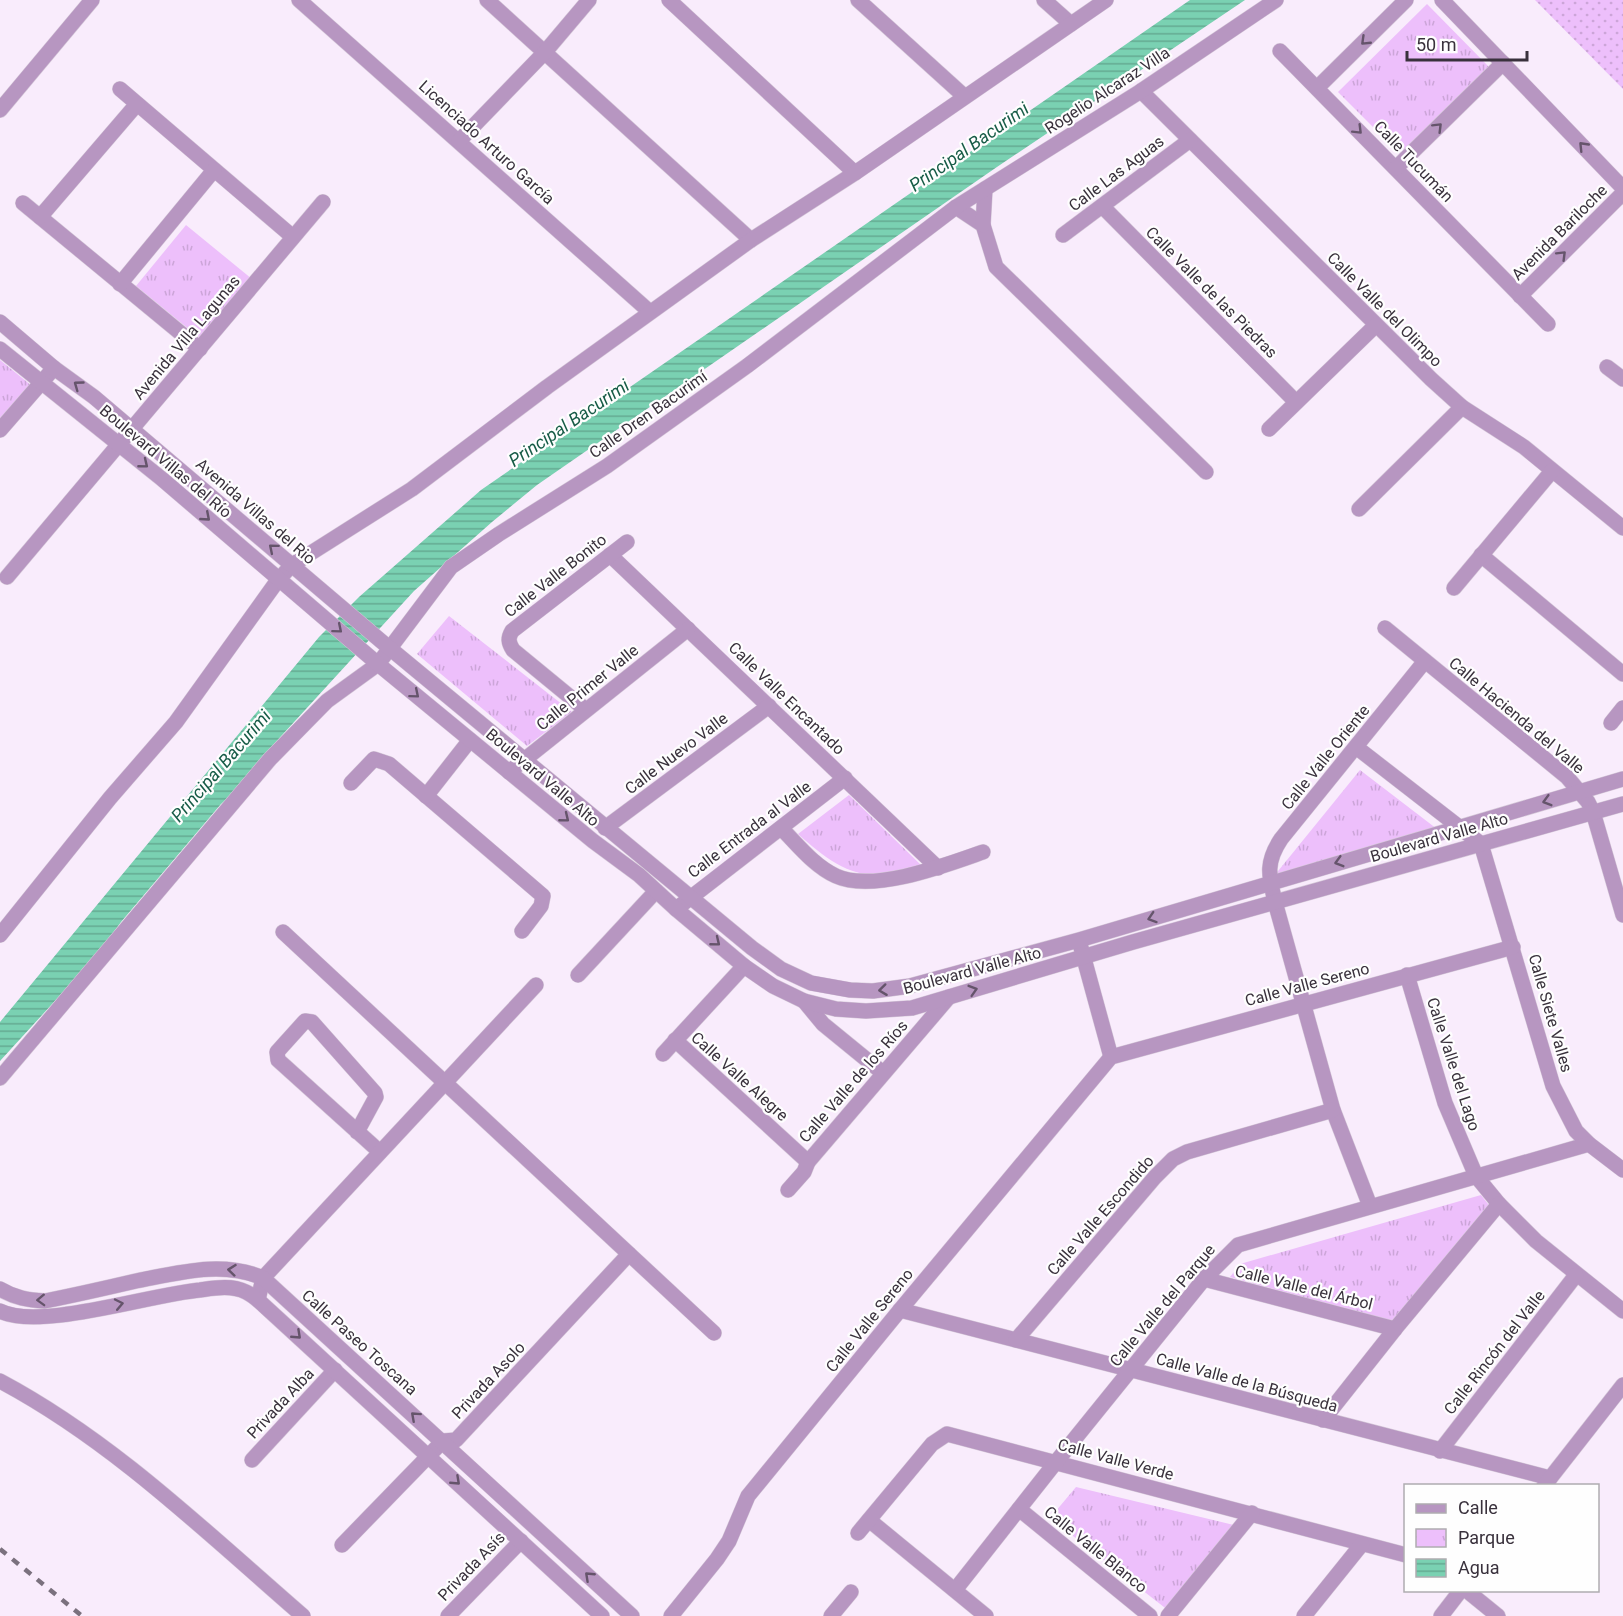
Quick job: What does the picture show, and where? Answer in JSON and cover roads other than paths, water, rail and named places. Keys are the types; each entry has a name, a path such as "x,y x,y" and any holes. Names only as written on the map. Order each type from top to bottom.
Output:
{"street":[{"path":"0,110 92,0"},
{"name":"Licenciado Arturo García","path":"298,0 650,312"},
{"path":"488,0 751,240"},
{"path":"459,141 545,52 589,0"},
{"path":"669,0 855,173"},
{"path":"858,0 964,96"},
{"path":"1044,0 1071,24"},
{"path":"0,935 110,798 176,722 278,580 292,565 412,489 546,387 751,240 855,173 1106,0"},
{"name":"Rogelio Alcaraz Villa","path":"956,207 1141,91 1276,0"},
{"path":"1317,88 1406,0"},
{"path":"1442,0 1623,189"},
{"name":"Calle Tucumán","path":"1280,51 1548,324"},
{"path":"1396,168 1503,63"},
{"path":"120,89 293,237"},
{"name":"Calle Valle del Olimpo","path":"1141,91 1431,380 1462,407 1524,447 1623,528"},
{"path":"40,217 137,104"},
{"name":"Calle Las Aguas","path":"1063,236 1190,140"},
{"path":"120,284 214,170"},
{"path":"985,189 983,225 996,267 1206,472"},
{"name":"Avenida Bariloche","path":"1520,296 1623,194"},
{"name":"Avenida Villa Lagunas","path":"7,577 323,202"},
{"path":"23,203 200,350"},
{"name":"Calle Valle de las Piedras","path":"1101,206 1296,402"},
{"path":"956,207 983,225"},
{"name":"Calle Dren Bacurimí","path":"0,1078 270,759 327,701 374,660 451,567 607,466 747,366 956,207"},
{"name":"Boulevard Villas del Río","path":"0,322 172,462"},
{"path":"1269,429 1376,326"},
{"name":"Boulevard Villas del Río","path":"0,349 119,444 278,580 307,602"},
{"path":"1607,367 1623,379"},
{"path":"0,430 54,368"},
{"path":"1359,509 1462,407"},
{"name":"Avenida Villas del Rio","path":"172,462 317,587"},
{"path":"1454,588 1552,471"},
{"name":"Calle Valle Bonito","path":"586,711 513,650 508,637 512,630 627,542"},
{"name":"Calle Valle Encantado","path":"610,555 938,868"},
{"path":"1481,555 1623,674"},
{"name":"Boulevard Valle Alto","path":"317,587 752,948 781,969 811,983 850,990 873,991 910,986 1079,940 1623,779"},
{"name":"Boulevard Valle Alto","path":"307,602 744,966 773,986 804,1001 836,1009 866,1011 912,1008 1133,942 1623,804"},
{"name":"Calle Hacienda del Valle","path":"1385,627 1567,777 1580,792 1593,813 1623,915"},
{"name":"Calle Primer Valle","path":"509,772 688,629"},
{"name":"Calle Valle Oriente","path":"1370,1206 1333,1110 1275,902 1269,869 1271,854 1425,661"},
{"name":"Calle Nuevo Valle","path":"605,828 769,706"},
{"path":"1611,723 1623,708"},
{"path":"426,796 470,740"},
{"path":"1356,747 1482,844"},
{"path":"351,783 374,759 389,764 543,896 541,906 522,931"},
{"name":"Calle Entrada al Valle","path":"676,909 845,778"},
{"path":"781,828 818,864 837,876 857,881 886,880 938,868 983,852"},
{"name":"Calle Siete Valles","path":"1482,844 1554,1086 1576,1131 1588,1144 1623,1170"},
{"path":"578,975 656,891"},
{"path":"283,932 714,1333"},
{"path":"1079,940 1111,1057"},
{"name":"Calle Valle Sereno","path":"670,1616 729,1541 748,1496 1111,1057 1513,947"},
{"path":"663,1054 744,966"},
{"name":"Calle Valle del Lago","path":"1407,975 1444,1104 1476,1176 1499,1204 1536,1241 1623,1311"},
{"path":"258,1300 263,1278 536,985"},
{"name":"Calle Valle de los Ríos","path":"788,1190 804,1172 808,1162 949,998"},
{"path":"804,1001 823,1024 883,1073"},
{"path":"357,1132 376,1097 375,1094 312,1022 305,1021 277,1052 278,1060 357,1132 380,1152"},
{"name":"Calle Valle Alegre","path":"675,1040 808,1162"},
{"name":"Calle Valle Escondido","path":"1016,1340 1155,1177 1173,1159 1187,1152 1333,1110"},
{"name":"Calle Valle del Parque","path":"955,1590 1130,1370 1204,1280 1238,1245 1588,1144"},
{"path":"1323,1420 1499,1204"},
{"name":"Privada Asolo","path":"342,1545 443,1441 456,1440 629,1254"},
{"name":"Calle Paseo Toscana","path":"0,1289 12,1296 45,1301 185,1271 232,1269 263,1278 632,1616"},
{"path":"184,1291 185,1271"},
{"name":"Calle Rincón del Valle","path":"1440,1450 1576,1275"},
{"name":"Calle Valle del Árbol","path":"1204,1280 1395,1329"},
{"path":"0,1311 27,1316 65,1315 184,1291 222,1288 246,1292 258,1300 335,1370 602,1616"},
{"path":"64,1297 65,1315"},
{"name":"Calle Valle de la Búsqueda","path":"900,1310 1440,1450 1547,1482 1623,1386"},
{"name":"Privada Alba","path":"252,1460 335,1370"},
{"path":"0,1381 68,1421 137,1474 303,1616"},
{"name":"Calle Valle Verde","path":"858,1533 932,1444 946,1434 1404,1554"},
{"name":"Calle Valle Blanco","path":"1019,1509 1150,1616"},
{"path":"1168,1616 1252,1513"},
{"path":"869,1520 986,1616"},
{"name":"Privada Asís","path":"448,1616 520,1541"},
{"path":"1304,1616 1362,1544"},
{"path":"831,1616 851,1592"},
{"path":"1441,1616 1459,1592"},
{"path":"1468,1592 1498,1616"}],"water":[{"name":"Principal Bacurimi","path":"1190,0 1245,0 994,169 537,485 414,591 273,745 266,756 256,764 241,786 221,804 121,922 97,955 0,1061 0,1022 319,637 359,597 481,490"}],"railway":[{"path":"0,1549 82,1616"}]}
